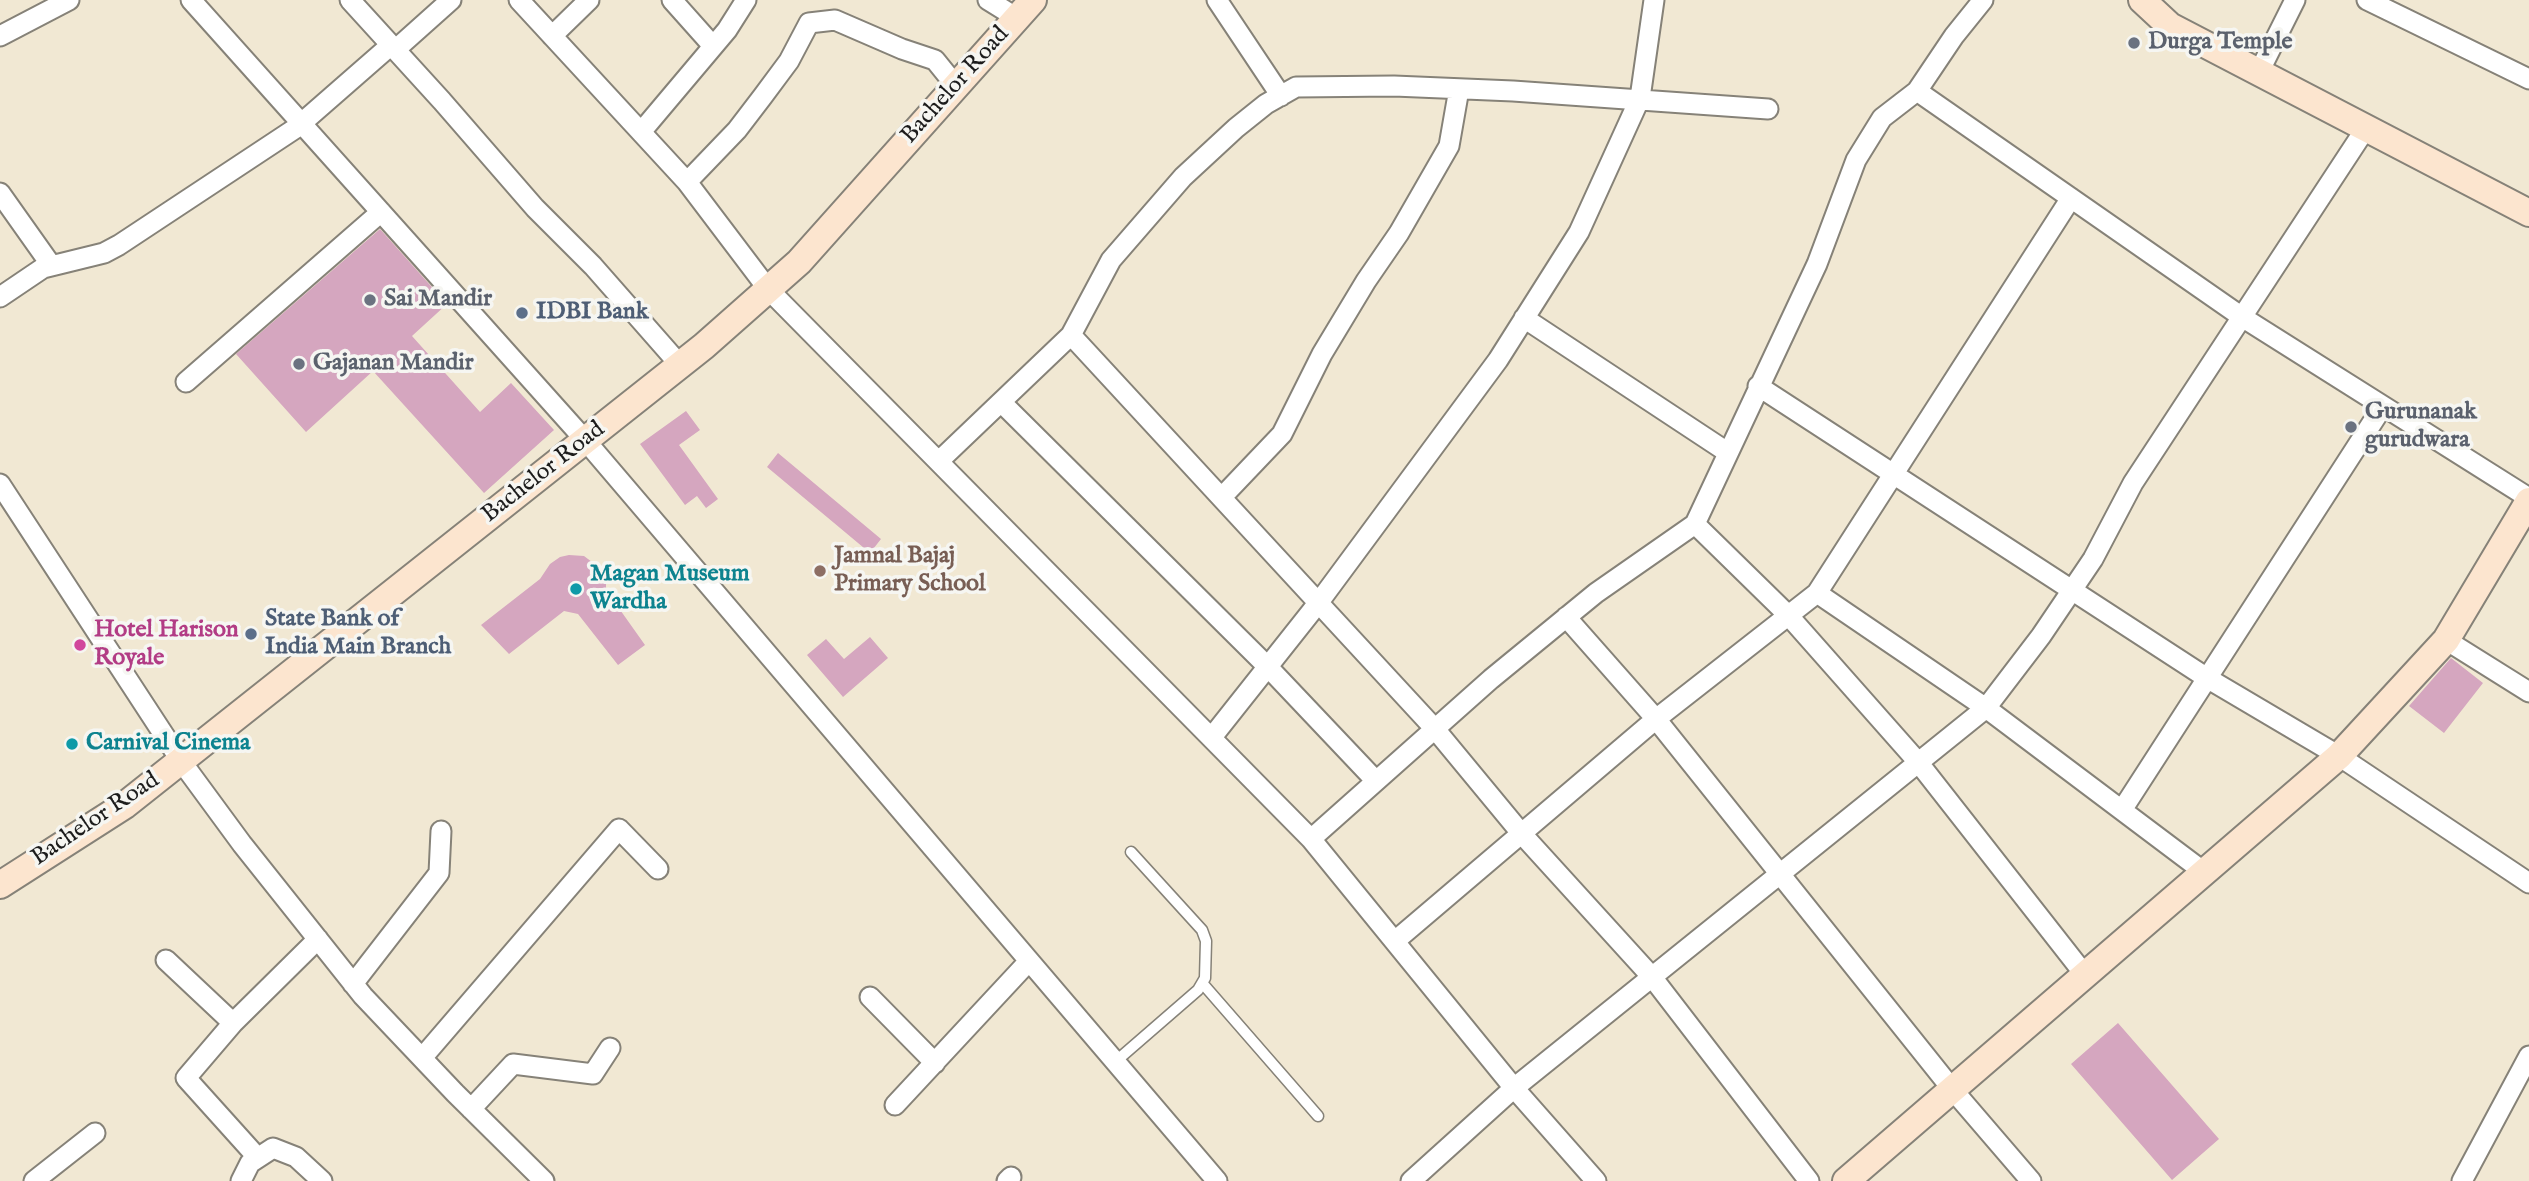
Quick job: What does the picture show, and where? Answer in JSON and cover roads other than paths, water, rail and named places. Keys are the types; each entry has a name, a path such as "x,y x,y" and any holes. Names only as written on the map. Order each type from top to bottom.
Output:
{"main road":[{"path":"2147,2 2170,26 2529,213"},
{"name":"Bachelor Road","path":"1,882 125,805 680,365 799,262 1025,9"},
{"path":"1846,1181 2339,756 2446,640 2529,500"}],"street":[{"path":"0,36 68,0"},
{"path":"191,0 585,440 1217,1181"},
{"path":"350,0 442,100 535,208 593,266 680,365"},
{"path":"0,297 32,274 51,265 111,250 301,124 451,0"},
{"path":"519,0 687,182 768,289 1311,839 1514,1088 1594,1180"},
{"path":"552,36 589,0"},
{"path":"672,0 713,46"},
{"path":"641,132 713,46 746,0"},
{"path":"988,0 1025,9"},
{"path":"1217,0 1281,96"},
{"path":"1212,737 1319,602 1498,360 1579,232 1640,98 1654,0"},
{"path":"1311,839 1566,617 1695,524 1817,264 1856,160 1882,118 1917,91 1954,36 1983,0"},
{"path":"2259,72 2295,0"},
{"path":"2367,0 2529,79"},
{"path":"687,182 737,130 789,61 809,23 835,20 902,50 935,60 956,86"},
{"path":"939,461 1071,335 1111,260 1174,187 1236,128 1296,87 1459,89 1640,98 1768,108"},
{"path":"1222,497 1282,434 1322,354 1450,146 1459,89"},
{"path":"1917,91 2242,317 2529,500"},
{"path":"1411,1181 1514,1088 1986,708 2041,636 2093,559 2133,483 2366,128"},
{"path":"0,193 51,265"},
{"path":"1395,941 1656,719 1816,593 2071,198"},
{"path":"186,382 381,212"},
{"path":"1524,318 1727,452"},
{"path":"1071,335 1435,729 1521,833 1652,977 1809,1181"},
{"path":"1758,386 2207,678 2339,756 2529,883"},
{"path":"1001,402 1268,667 1376,781"},
{"path":"2122,810 2383,406"},
{"path":"0,484 181,761 242,844 353,984 471,1109 544,1181"},
{"path":"1695,524 1788,615 1918,762 2085,975"},
{"path":"1816,593 1986,708 2204,872"},
{"path":"1566,617 1656,719 1952,1089 2031,1181"},
{"path":"2446,640 2529,692"},
{"path":"422,1058 619,829 658,869"},
{"path":"353,984 439,873 442,831"},
{"path":"258,1158 186,1078 233,1023 318,939"},
{"path":"166,960 233,1023"},
{"path":"895,1105 1029,961"},
{"path":"870,997 935,1063"},
{"path":"471,1109 513,1064 593,1074 610,1048"},
{"path":"2462,1181 2529,1056"},
{"path":"34,1181 95,1133"},
{"path":"241,1181 250,1163 272,1148 296,1157 322,1181"}],"lane":[{"path":"1115,1062 1203,984 1205,978 1206,941 1202,930 1130,852"},
{"path":"1203,984 1318,1116"}],"place":[{"name":"Durga Temple","path":"2134,43"},
{"name":"Sai Mandir","path":"370,300"},
{"name":"IDBI Bank","path":"522,313"},
{"name":"Gajanan Mandir","path":"299,364"},
{"name":"Gurunanak gurudwara","path":"2351,427"},
{"name":"Jamnal Bajaj Primary School","path":"820,571"},
{"name":"Magan Museum Wardha","path":"576,589"},
{"name":"State Bank of India Main Branch","path":"251,634"},
{"name":"Hotel Harison Royale","path":"80,645"},
{"name":"Carnival Cinema","path":"72,744"}]}
